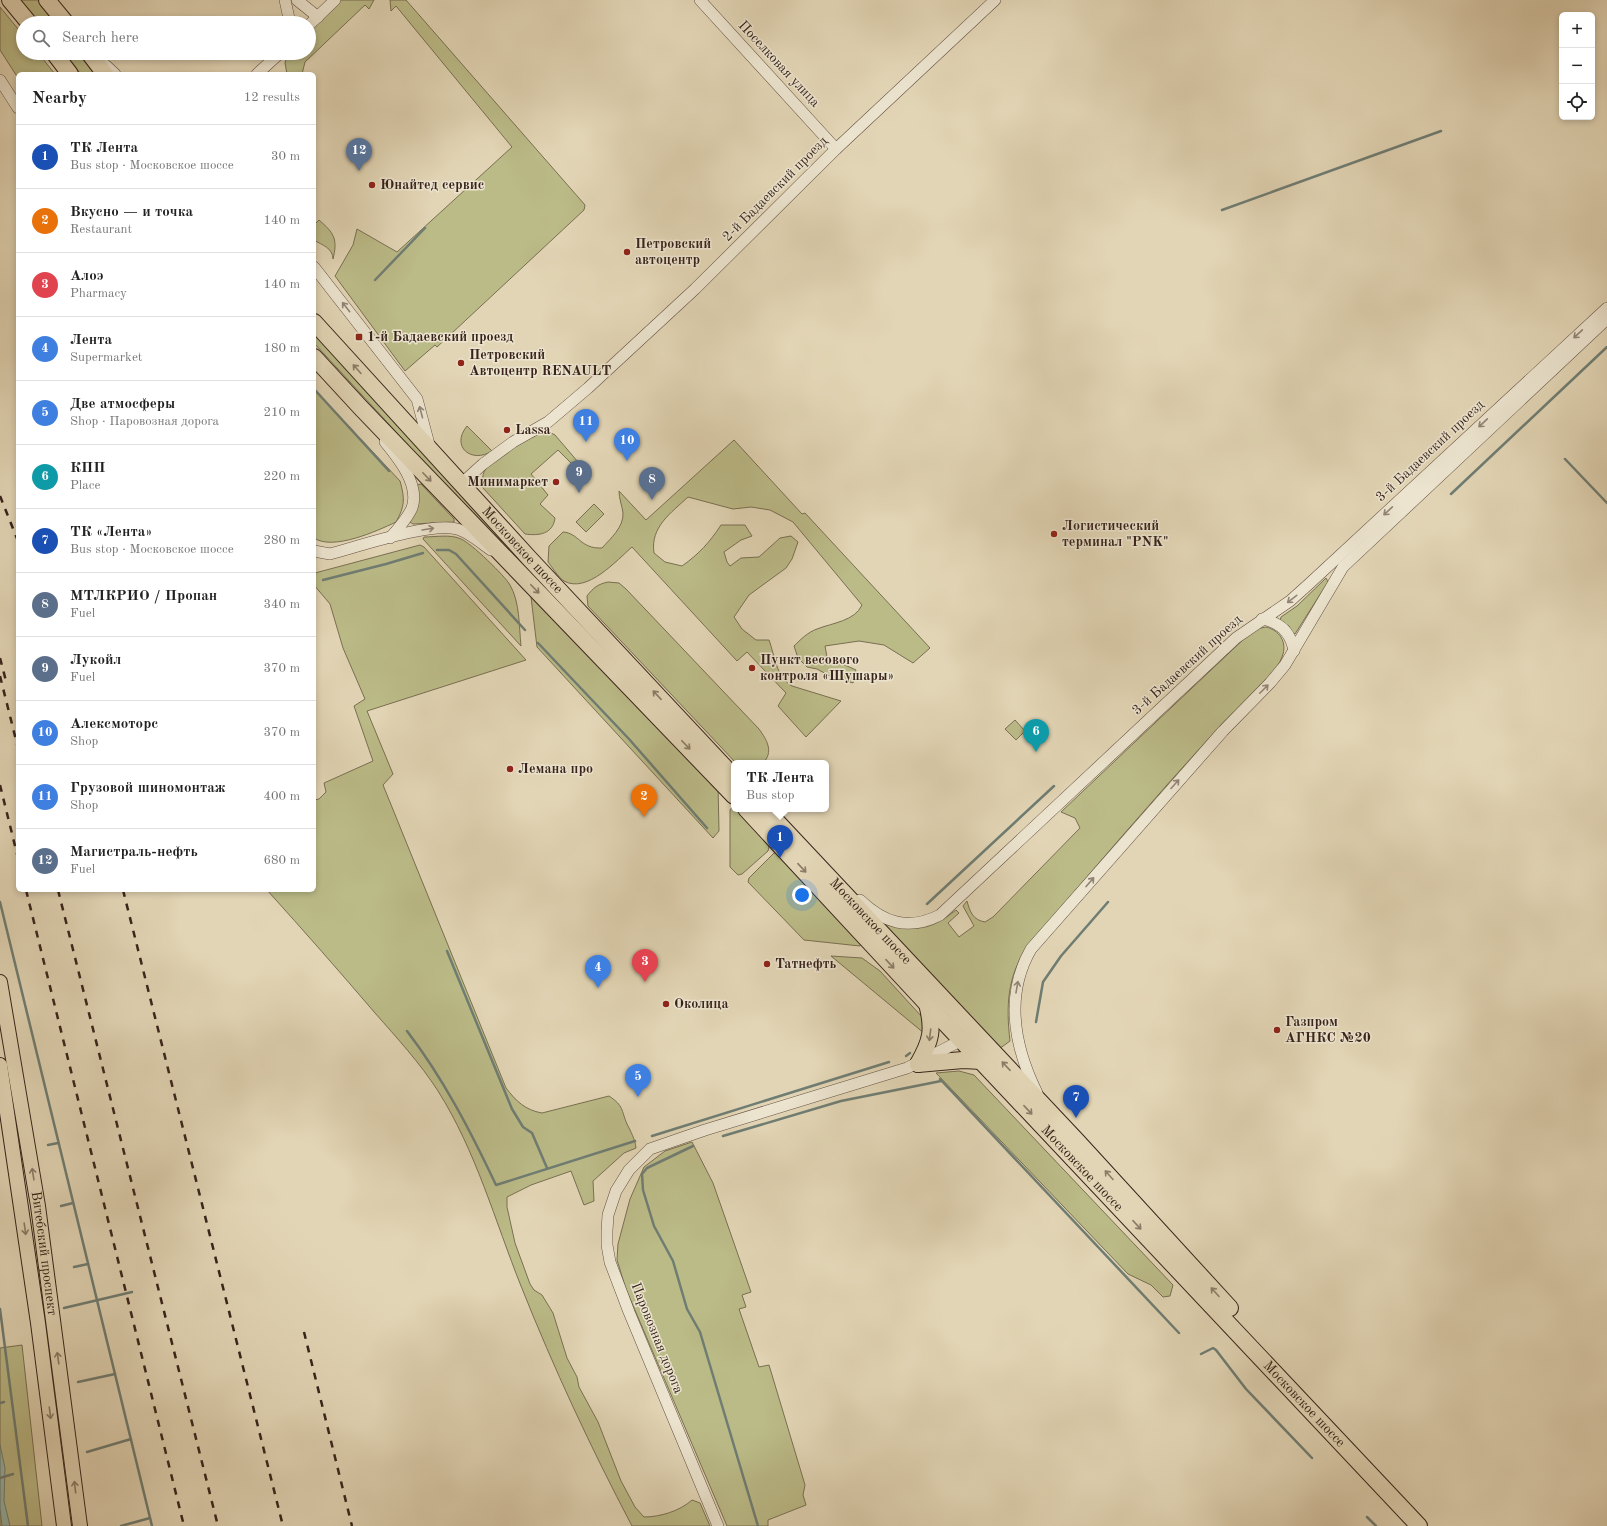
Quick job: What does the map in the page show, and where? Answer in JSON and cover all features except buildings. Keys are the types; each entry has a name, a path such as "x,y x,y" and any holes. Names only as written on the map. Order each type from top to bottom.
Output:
{"highway":[{"path":"10,0 23,16"},
{"path":"48,0 61,16"},
{"path":"59,60 68,72"},
{"path":"94,60 103,72"},
{"name":"Московское шоссе","path":"316,324 461,484 731,774"},
{"name":"Московское шоссе","path":"316,358 361,408 731,793"},
{"name":"Московское шоссе","path":"749,812 927,1004 968,1036 1042,1104 1432,1526"},
{"name":"Московское шоссе","path":"768,812 813,858 968,1036 982,1061 1419,1526"},
{"path":"918,1064 930,1041 931,1020 927,1004"},
{"path":"918,1064 963,1060 982,1061"}],"main road":[{"name":"Витебский проспект","path":"0,982 38,1206 80,1526"},
{"name":"Витебский проспект","path":"0,1065 39,1330 64,1526"}],"street":[{"path":"285,0 288,16"},
{"path":"297,0 318,17 334,0"},
{"name":"Поселковая улица","path":"700,0 836,149"},
{"name":"2-й Бадаевский проезд","path":"461,484 482,464 513,442 548,422 588,388 695,289 836,149 995,0"},
{"path":"100,60 113,72"},
{"path":"258,72 272,60"},
{"path":"0,80 16,105"},
{"path":"316,270 418,399 431,450"},
{"name":"3-й Бадаевский проезд","path":"813,858 842,881 872,911 882,918 907,924 925,921 940,915 1236,638 1290,601 1607,308"},
{"name":"3-й Бадаевский проезд","path":"1042,1104 1020,1052 1015,1010 1019,978 1024,962 1031,949 1223,731 1270,683 1285,665 1343,567 1607,319"},
{"path":"361,408 372,428 402,464 411,481 413,494 412,508 390,538"},
{"path":"316,551 330,554 430,528 458,529 491,551 501,553"},
{"path":"1262,619 1270,621 1284,629 1292,643 1294,651"},
{"name":"Паровозная дорога","path":"718,1526 629,1312 608,1251 608,1220 612,1202 620,1184 637,1162 650,1149 666,1142 918,1064 968,1036"}],"green space":[{"path":"20,0 38,0 51,16 33,16"},
{"path":"340,0 374,0 369,9 365,5 316,52 316,24"},
{"path":"390,0 406,0 585,205 584,210 437,347 435,345 405,371 335,276 353,245 357,229 397,252 512,147 396,6 391,11"},
{"path":"0,7 16,26 16,60 44,60 53,72 16,72 16,75 0,50"},
{"path":"69,60 85,60 94,72 79,72"},
{"path":"286,60 307,60 305,62 302,72 287,72"},
{"path":"319,220 334,237 335,246 333,259 333,255 329,249 316,241 316,223"},
{"path":"316,337 508,542 504,546 445,485 316,345"},
{"path":"316,391 400,481 403,493 403,507 396,522 355,538 332,542 316,539"},
{"path":"467,426 492,451 484,455 477,456 466,451 462,447 462,434"},
{"path":"547,431 555,435 584,469 580,472 558,450 531,474 548,495 540,504 555,518 554,523 548,531 535,535 525,534 483,488 483,474 485,469 498,456 524,441"},
{"path":"734,440 802,514 805,513 930,648 913,663 884,645 859,641 825,646 827,657 856,670 853,683 828,675 817,669 807,667 798,658 794,646 804,636 814,630 842,621 854,615 862,605 793,522 770,510 751,507 733,509 688,497 663,521 655,536 654,553 665,562 682,566 704,547 721,525 745,525 752,536 741,540 724,552 730,566 741,558 759,557 780,538 791,536 798,542 792,559 786,568 749,595 734,617 742,629 756,640 769,640 779,672 782,677 792,686 841,701 806,737 778,706 786,693 747,652 737,661 632,547 601,574 582,583 573,584 564,581 557,575 548,562 549,546 563,532 573,535 584,544 595,548 602,548 619,528 623,518 619,491 646,520"},
{"path":"421,484 454,519 454,522 413,524 410,522 417,485"},
{"path":"594,504 604,514 586,532 576,522"},
{"path":"424,537 457,537 480,553 502,575 510,585 516,599 521,646 423,539"},
{"path":"420,545 424,547 526,660 367,711 393,774 383,785 506,1088 521,1104 536,1112 542,1113 609,1096 621,1108 634,1139 636,1148 624,1153 593,1181 594,1201 584,1205 571,1171 531,1185 507,1197 507,1207 515,1243 530,1284 534,1290 542,1295 553,1313 567,1358 577,1377 579,1387 598,1422 621,1481 635,1507 644,1517 650,1517 663,1515 676,1510 692,1500 700,1503 710,1526 632,1526 602,1467 546,1348 474,1162 438,1091 408,1051 269,892 316,892 316,800 319,799 326,792 324,783 373,761 354,706 365,699 343,648 330,604 316,587 316,573"},
{"path":"1326,578 1328,582 1295,634 1293,633 1289,626 1280,621 1281,617 1297,606"},
{"path":"604,583 619,583 626,589 759,729 765,737 769,750 765,760 733,760 588,606 587,596 589,593"},
{"path":"534,596 718,787 719,831 713,838 537,647 531,597"},
{"path":"1266,627 1278,634 1284,646 1282,657 1271,675 1227,718 1195,753 1027,947 1020,958 1012,981 1008,1004 1010,1041 999,1049 884,925 906,928 923,928 938,922 956,910 959,913 948,923 959,937 974,926 963,906 967,901 971,912 981,921 985,922 993,917 1080,828 1075,818 1061,812 1247,636 1256,629"},
{"path":"1015,720 1025,731 1016,740 1005,729"},
{"path":"731,809 731,812 742,812 767,840 769,847 768,851 742,874 738,875 730,867"},
{"path":"781,852 862,943 860,946 804,940 748,882 749,878 774,853"},
{"path":"831,956 862,958 880,971 922,1017 925,1034"},
{"path":"959,1071 974,1075 1173,1285 1170,1296 1163,1297 1151,1285 1128,1274 936,1073"},
{"path":"692,1142 713,1183 751,1292 742,1295 746,1307 739,1309 759,1367 769,1365 805,1485 803,1495 806,1505 768,1520 768,1526 727,1526 626,1289 617,1260 618,1244 630,1199 644,1167 665,1151"},
{"path":"22,1345 42,1526 0,1526 0,1348"}],"water":[{"path":"0,1445 5,1468 4,1501 10,1526 2,1526 0,1509"}],"waterway":[{"path":"1222,210 1441,131"},
{"path":"375,280 425,228"},
{"path":"1451,494 1607,347"},
{"path":"316,391 389,471"},
{"path":"1565,459 1607,503"},
{"path":"437,550 449,550 456,554 525,630"},
{"path":"323,580 423,553"},
{"path":"538,643 629,739 707,828"},
{"path":"927,904 1054,786"},
{"path":"0,902 152,1526"},
{"path":"1036,1022 1043,982 1061,956 1108,902"},
{"path":"447,951 512,1109 523,1127 532,1133 547,1168"},
{"path":"407,1031 432,1067 455,1105 496,1185 635,1141"},
{"path":"906,1056 910,1053"},
{"path":"652,1136 889,1062"},
{"path":"940,1079 1179,1333"},
{"path":"723,1136 841,1101 941,1081"},
{"path":"48,1145 58,1143"},
{"path":"693,1146 647,1168 642,1174 643,1190 654,1226 673,1261 687,1309 700,1332 758,1526"},
{"path":"61,1206 73,1203"},
{"path":"74,1267 88,1264"},
{"path":"64,1308 132,1292"},
{"path":"0,1309 28,1526"},
{"path":"1201,1354 1213,1348 1216,1350 1246,1389 1312,1458"},
{"path":"78,1382 115,1374"},
{"path":"0,1403 4,1402"},
{"path":"87,1452 131,1439"},
{"path":"0,1478 13,1474"},
{"path":"1367,1517 1376,1526"},
{"path":"121,1526 150,1518"}],"railway":[{"path":"0,496 16,536"},
{"path":"0,658 6,681"},
{"path":"0,676 16,740"},
{"path":"0,785 16,850"},
{"path":"26,892 184,1526"},
{"path":"59,892 218,1526"},
{"path":"124,892 283,1526"},
{"path":"304,1332 352,1526"}],"place":[{"name":"Магистраль-нефть","path":"359,171"},
{"name":"Юнайтед сервис","path":"372,185"},
{"name":"Петровский автоцентр","path":"627,252"},
{"name":"1-й Бадаевский проезд","path":"359,337"},
{"name":"Петровский Автоцентр RENAULT","path":"461,363"},
{"name":"Lassa","path":"507,430"},
{"name":"Грузовой шиномонтаж","path":"586,442"},
{"name":"Алексмоторс","path":"627,461"},
{"name":"Минимаркет","path":"556,482"},
{"name":"Лукойл","path":"579,493"},
{"name":"МТЛКРИО / Пропан","path":"652,500"},
{"name":"Логистический терминал \"PNK\"","path":"1054,534"},
{"name":"Пункт весового контроля «Шушары»","path":"752,668"},
{"name":"КПП","path":"1036,752"},
{"name":"Лемана про","path":"510,769"},
{"name":"Вкусно — и точка","path":"644,817"},
{"name":"ТК Лента","path":"780,858"},
{"name":"Татнефть","path":"767,964"},
{"name":"Алоэ","path":"645,982"},
{"name":"Лента","path":"598,988"},
{"name":"Околица","path":"666,1004"},
{"name":"Газпром АГНКС №20","path":"1277,1030"},
{"name":"Две атмосферы","path":"638,1097"},
{"name":"ТК «Лента»","path":"1076,1118"}]}
